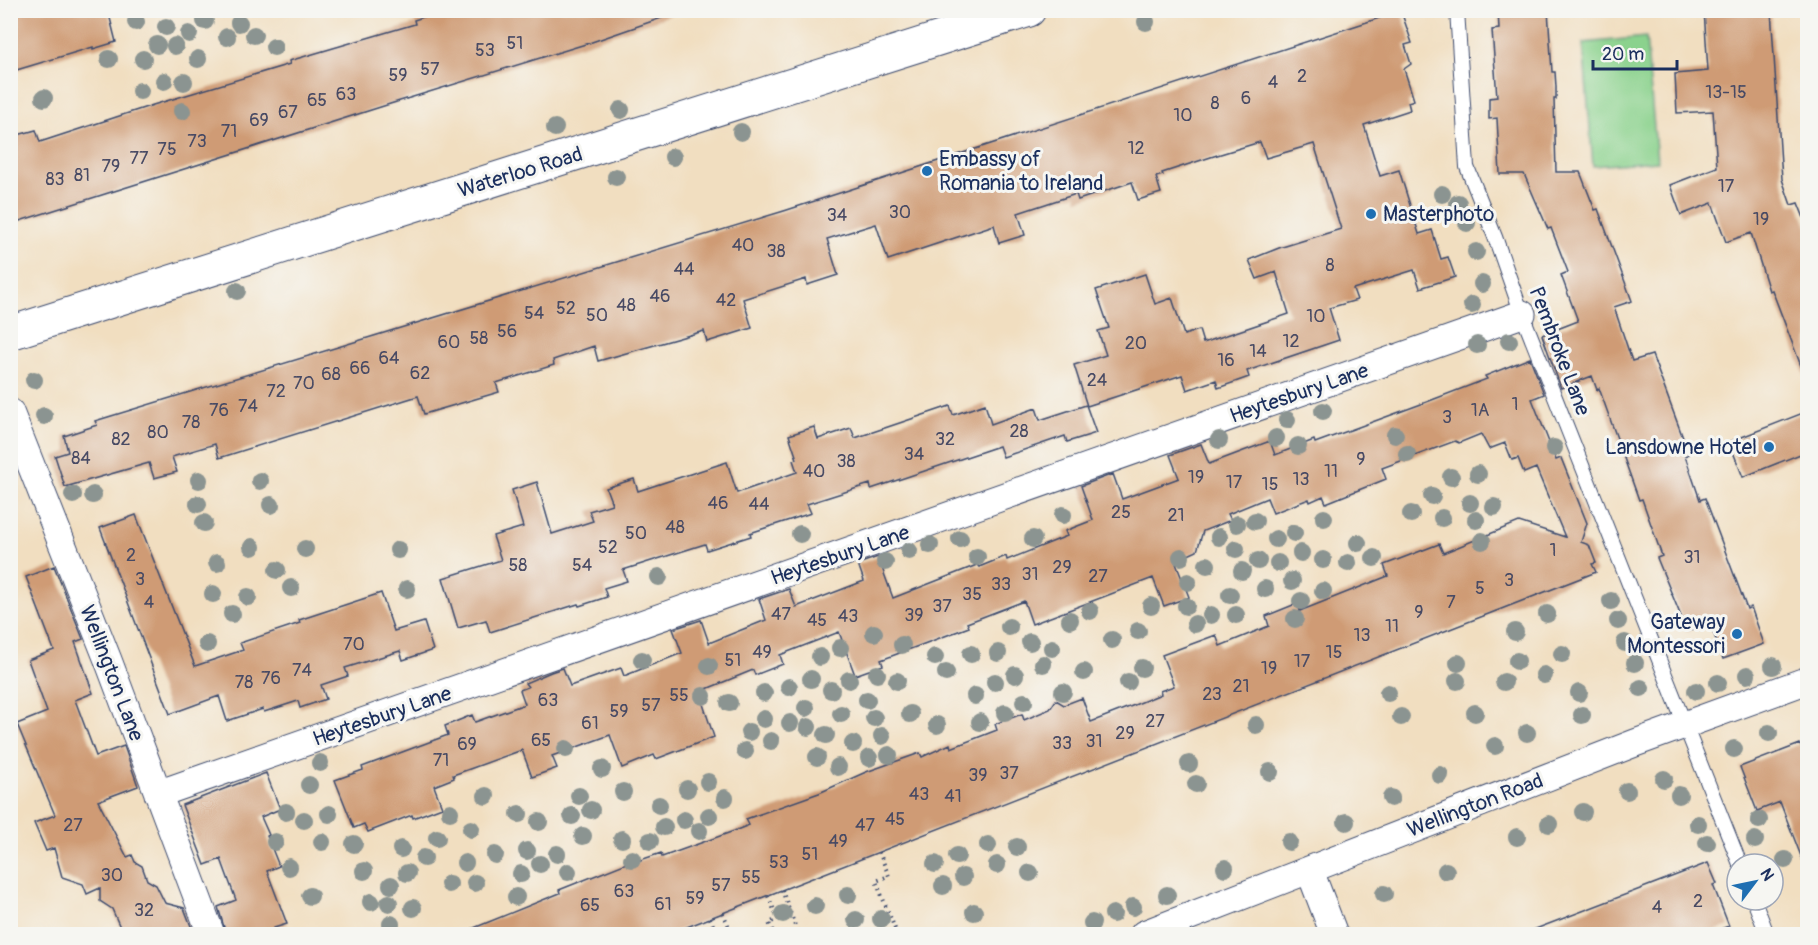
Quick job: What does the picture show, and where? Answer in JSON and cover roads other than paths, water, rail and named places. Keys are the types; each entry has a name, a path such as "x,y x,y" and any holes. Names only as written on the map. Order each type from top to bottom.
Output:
{"street":[{"name":"Waterloo Road","path":"10,333 244,257 828,76 1029,10"},
{"name":"Heytesbury Lane","path":"158,794 1522,314"},
{"name":"Wellington Lane","path":"10,412 211,934"},
{"name":"Wellington Road","path":"1144,934 1310,871 1463,809 1808,680"},
{"path":"1310,871 1334,934"}],"lane":[{"name":"Pembroke Lane","path":"1456,10 1467,167 1522,314 1735,852"},
{"path":"1759,912 1767,934"}],"place":[{"name":"Embassy of Romania to Ireland","path":"927,171"},
{"name":"Masterphoto","path":"1371,214"},
{"name":"Lansdowne Hotel","path":"1769,447"},
{"name":"Gateway Montessori","path":"1737,634"}]}
